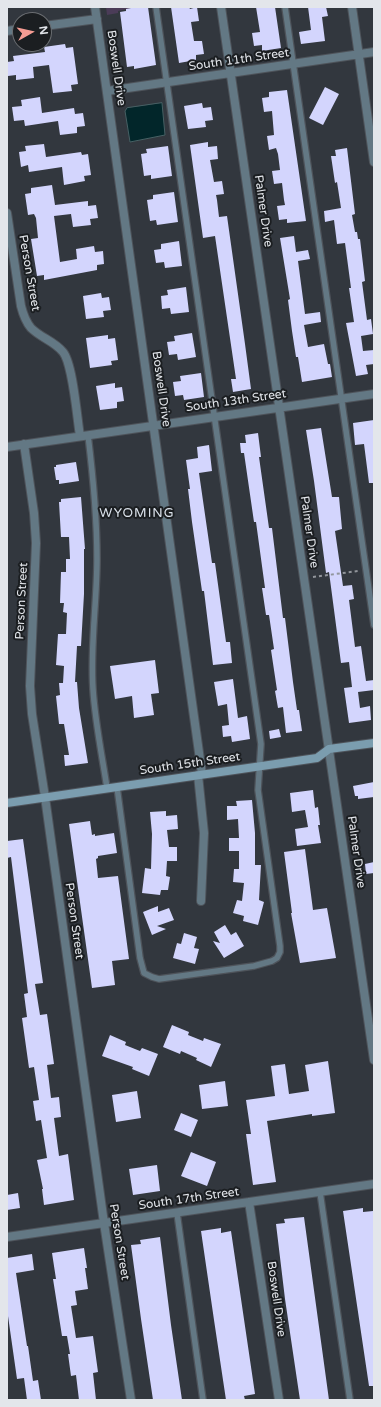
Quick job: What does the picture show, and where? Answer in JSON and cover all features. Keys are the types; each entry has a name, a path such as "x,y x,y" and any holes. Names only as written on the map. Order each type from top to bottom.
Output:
{"main road":[{"name":"South 15th Street","path":"7,803 317,758 329,749 374,743"}],"street":[{"name":"Boswell Drive","path":"95,7 154,426 200,775 204,833 201,901"},
{"name":"Palmer Drive","path":"221,7 374,1060"},
{"path":"352,7 374,162"},
{"path":"52,25 97,18"},
{"name":"South 11th Street","path":"107,91 374,52"},
{"name":"Person Street","path":"7,213 21,306 25,319 32,328 65,353 70,370 80,436"},
{"name":"South 13th Street","path":"7,447 374,394"},
{"name":"Person Street","path":"24,444 34,513 36,544 30,686 32,714 104,1224 131,1400"},
{"name":"South 17th Street","path":"7,1238 374,1184"},
{"name":"Boswell Drive","path":"249,1202 279,1400"}],"lane":[{"path":"117,787 140,958 144,973 152,977 159,978 254,966 272,961 276,958 280,952 258,790 261,744 156,7"},
{"path":"285,7 374,625"},
{"path":"88,435 93,478 97,546 92,668 93,690 107,788"},
{"path":"320,1192 350,1400"},
{"path":"177,1213 203,1400"}],"path":[{"path":"304,579 366,570"}],"shaded area":[{"path":"106,7 136,7 107,15"}],"water":[{"path":"162,103 165,135 130,142 125,111 127,108"}],"building":[{"path":"136,7 148,7 156,65 134,69 134,66 127,67 120,12"},
{"path":"171,7 189,7 190,9 197,7 199,21 191,22 194,41 202,41 204,54 196,55 196,60 179,63"},
{"path":"256,7 275,7 281,48 262,51 262,45 254,46 252,33 260,32"},
{"path":"308,7 326,7 328,16 322,17 325,41 301,44 299,32 311,30"},
{"path":"65,44 66,48 73,47 78,84 71,85 72,91 53,93 49,65 33,67 34,78 16,80 16,75 8,76 7,62 14,61 13,56 52,52 52,46"},
{"path":"325,87 339,94 323,125 309,118"},
{"path":"287,90 306,221 287,223 287,219 279,220 277,206 285,205 282,183 274,184 272,171 280,170 278,154 276,148 269,150 267,136 274,135 272,111 264,112 262,98 269,97 269,92"},
{"path":"40,97 42,113 74,108 75,114 83,113 85,126 77,127 77,133 60,135 58,121 25,126 24,120 14,121 12,107 22,106 21,100"},
{"path":"202,103 203,108 211,107 213,120 205,121 206,127 188,129 184,106"},
{"path":"208,142 208,147 217,146 218,159 210,160 214,182 222,181 224,194 216,195 219,217 227,216 251,389 233,392 231,379 236,379 215,236 203,238 190,145"},
{"path":"44,144 46,157 81,152 82,155 88,154 91,175 84,176 85,181 64,185 62,167 29,172 28,165 21,167 19,152 26,151 25,146"},
{"path":"168,146 172,176 151,179 151,175 144,176 141,154 147,153 146,149"},
{"path":"347,148 355,214 352,215 355,232 357,232 358,239 360,239 365,281 362,282 367,320 371,319 373,334 361,336 363,351 374,350 374,364 366,365 368,374 356,376 346,323 354,322 345,243 337,244 334,220 325,222 324,211 341,208 331,156 336,156 335,150"},
{"path":"52,185 55,205 88,201 88,206 96,205 98,218 90,219 91,225 73,227 71,214 54,216 60,262 77,259 76,249 94,246 95,252 103,251 104,264 97,265 97,270 44,280 44,275 37,276 31,239 38,238 36,218 34,214 28,215 25,194 31,193 31,188"},
{"path":"174,192 178,222 157,225 156,220 150,221 147,200 153,199 153,195"},
{"path":"294,236 296,252 308,250 310,259 298,261 305,314 320,312 321,322 304,325 308,347 324,344 332,377 302,382 292,331 288,300 290,299 280,238"},
{"path":"179,241 182,266 165,268 164,262 156,263 154,250 161,249 161,244"},
{"path":"186,287 189,312 171,314 170,308 162,309 161,296 168,295 167,290"},
{"path":"101,293 102,298 109,297 111,310 103,311 104,317 86,319 83,296"},
{"path":"192,333 196,357 178,360 177,354 169,355 167,342 175,341 174,336"},
{"path":"108,335 108,339 115,338 118,360 111,361 112,365 90,368 86,338"},
{"path":"201,373 204,397 184,400 183,395 175,396 173,382 181,381 180,376"},
{"path":"115,383 115,388 122,387 124,401 117,402 117,408 100,410 96,386"},
{"path":"374,420 374,483 369,483 364,444 355,445 353,423"},
{"path":"321,428 332,497 339,497 342,529 335,531 343,586 352,585 354,599 349,600 355,647 361,646 366,681 374,680 374,690 358,692 360,708 370,706 371,720 349,723 344,688 352,687 349,662 341,663 329,572 326,573 306,430"},
{"path":"258,433 261,457 259,457 269,528 272,528 283,618 285,618 297,710 299,710 302,731 286,733 283,707 278,708 275,691 277,690 271,650 274,649 269,615 266,615 262,588 265,588 256,522 254,522 244,453 241,453 240,443 246,443 245,435"},
{"path":"209,445 212,471 199,473 212,563 215,563 226,642 230,642 232,663 213,665 204,591 202,591 192,522 186,460 198,458 197,447"},
{"path":"76,462 79,481 59,484 59,480 56,480 54,467 56,467 56,465"},
{"path":"81,497 85,549 84,594 81,646 77,646 75,682 77,682 79,708 88,763 65,766 64,755 69,755 64,724 59,724 56,696 60,695 59,683 63,683 64,666 56,665 58,634 66,634 67,613 63,612 64,603 60,603 61,572 66,572 66,559 70,559 69,537 61,537 59,502 61,502 61,499"},
{"path":"155,660 159,693 151,694 154,715 134,718 132,696 115,699 110,666"},
{"path":"233,679 238,718 247,716 250,739 232,742 231,736 223,737 222,726 229,725 227,704 218,706 214,682"},
{"path":"279,729 281,737 270,739 269,731"},
{"path":"374,782 374,797 358,799 358,796 355,796 353,786"},
{"path":"313,790 315,808 318,807 320,825 318,825 321,843 297,846 295,829 308,827 305,810 292,812 290,793"},
{"path":"252,800 255,833 255,865 261,865 259,900 264,902 258,925 243,921 244,916 233,913 237,900 242,901 244,883 233,882 234,869 239,869 239,851 229,851 229,838 239,838 238,819 227,820 227,806 237,806 236,801"},
{"path":"166,811 166,816 177,815 178,829 167,830 169,847 177,847 177,861 167,861 166,876 170,877 168,890 161,890 160,895 142,893 145,868 151,869 152,834 150,812"},
{"path":"90,821 92,835 95,834 95,836 114,833 117,853 98,856 96,859 98,878 118,876 129,959 112,961 115,985 92,988 69,824"},
{"path":"23,839 43,983 35,984 40,1015 47,1014 54,1064 47,1065 51,1098 59,1097 61,1117 54,1118 59,1156 68,1154 74,1200 44,1205 43,1189 37,1160 47,1158 41,1120 36,1121 33,1101 39,1100 34,1067 29,1068 22,1018 27,1017 24,994 28,993 11,857 7,858 7,841"},
{"path":"305,849 313,910 327,908 336,958 300,963 291,913 284,852"},
{"path":"374,862 374,873 366,874 365,864"},
{"path":"158,906 158,912 169,908 174,920 157,926 166,929 152,935 143,912"},
{"path":"225,925 231,935 236,932 244,946 224,958 213,941 220,943 214,932"},
{"path":"184,933 197,937 194,948 199,949 195,964 173,958 177,943 181,944"},
{"path":"172,1025 189,1032 188,1035 203,1041 204,1038 221,1044 211,1067 196,1060 197,1058 181,1051 180,1054 163,1047"},
{"path":"110,1035 126,1042 125,1045 140,1051 142,1048 158,1054 149,1076 132,1069 133,1067 102,1056"},
{"path":"328,1061 335,1113 312,1116 312,1114 267,1121 276,1182 253,1185 246,1134 251,1134 246,1100 275,1096 271,1066 285,1064 289,1094 309,1091 305,1065"},
{"path":"225,1081 228,1106 202,1109 199,1085"},
{"path":"137,1091 141,1118 116,1122 112,1095"},
{"path":"181,1113 198,1120 191,1137 174,1130"},
{"path":"191,1152 216,1162 207,1186 181,1176"},
{"path":"157,1165 160,1191 133,1195 129,1169"},
{"path":"18,1193 20,1208 7,1210 7,1195"},
{"path":"363,1208 363,1212 373,1211 374,1218 374,1386 369,1386 343,1211"},
{"path":"304,1217 329,1400 300,1400 285,1299 276,1224 285,1223 284,1219"},
{"path":"221,1228 221,1233 231,1231 255,1394 244,1396 245,1400 226,1400 201,1231"},
{"path":"160,1237 182,1400 153,1400 131,1245 141,1244 140,1240"},
{"path":"84,1248 88,1289 75,1291 77,1305 71,1306 76,1338 93,1336 98,1372 93,1373 96,1400 79,1400 76,1375 71,1376 67,1336 62,1336 53,1279 56,1279 52,1253"},
{"path":"32,1254 34,1270 16,1273 33,1381 38,1380 41,1400 27,1400 24,1378 17,1379 7,1309 7,1258"}],"district":[{"name":"WYOMING","path":"137,514"}]}
